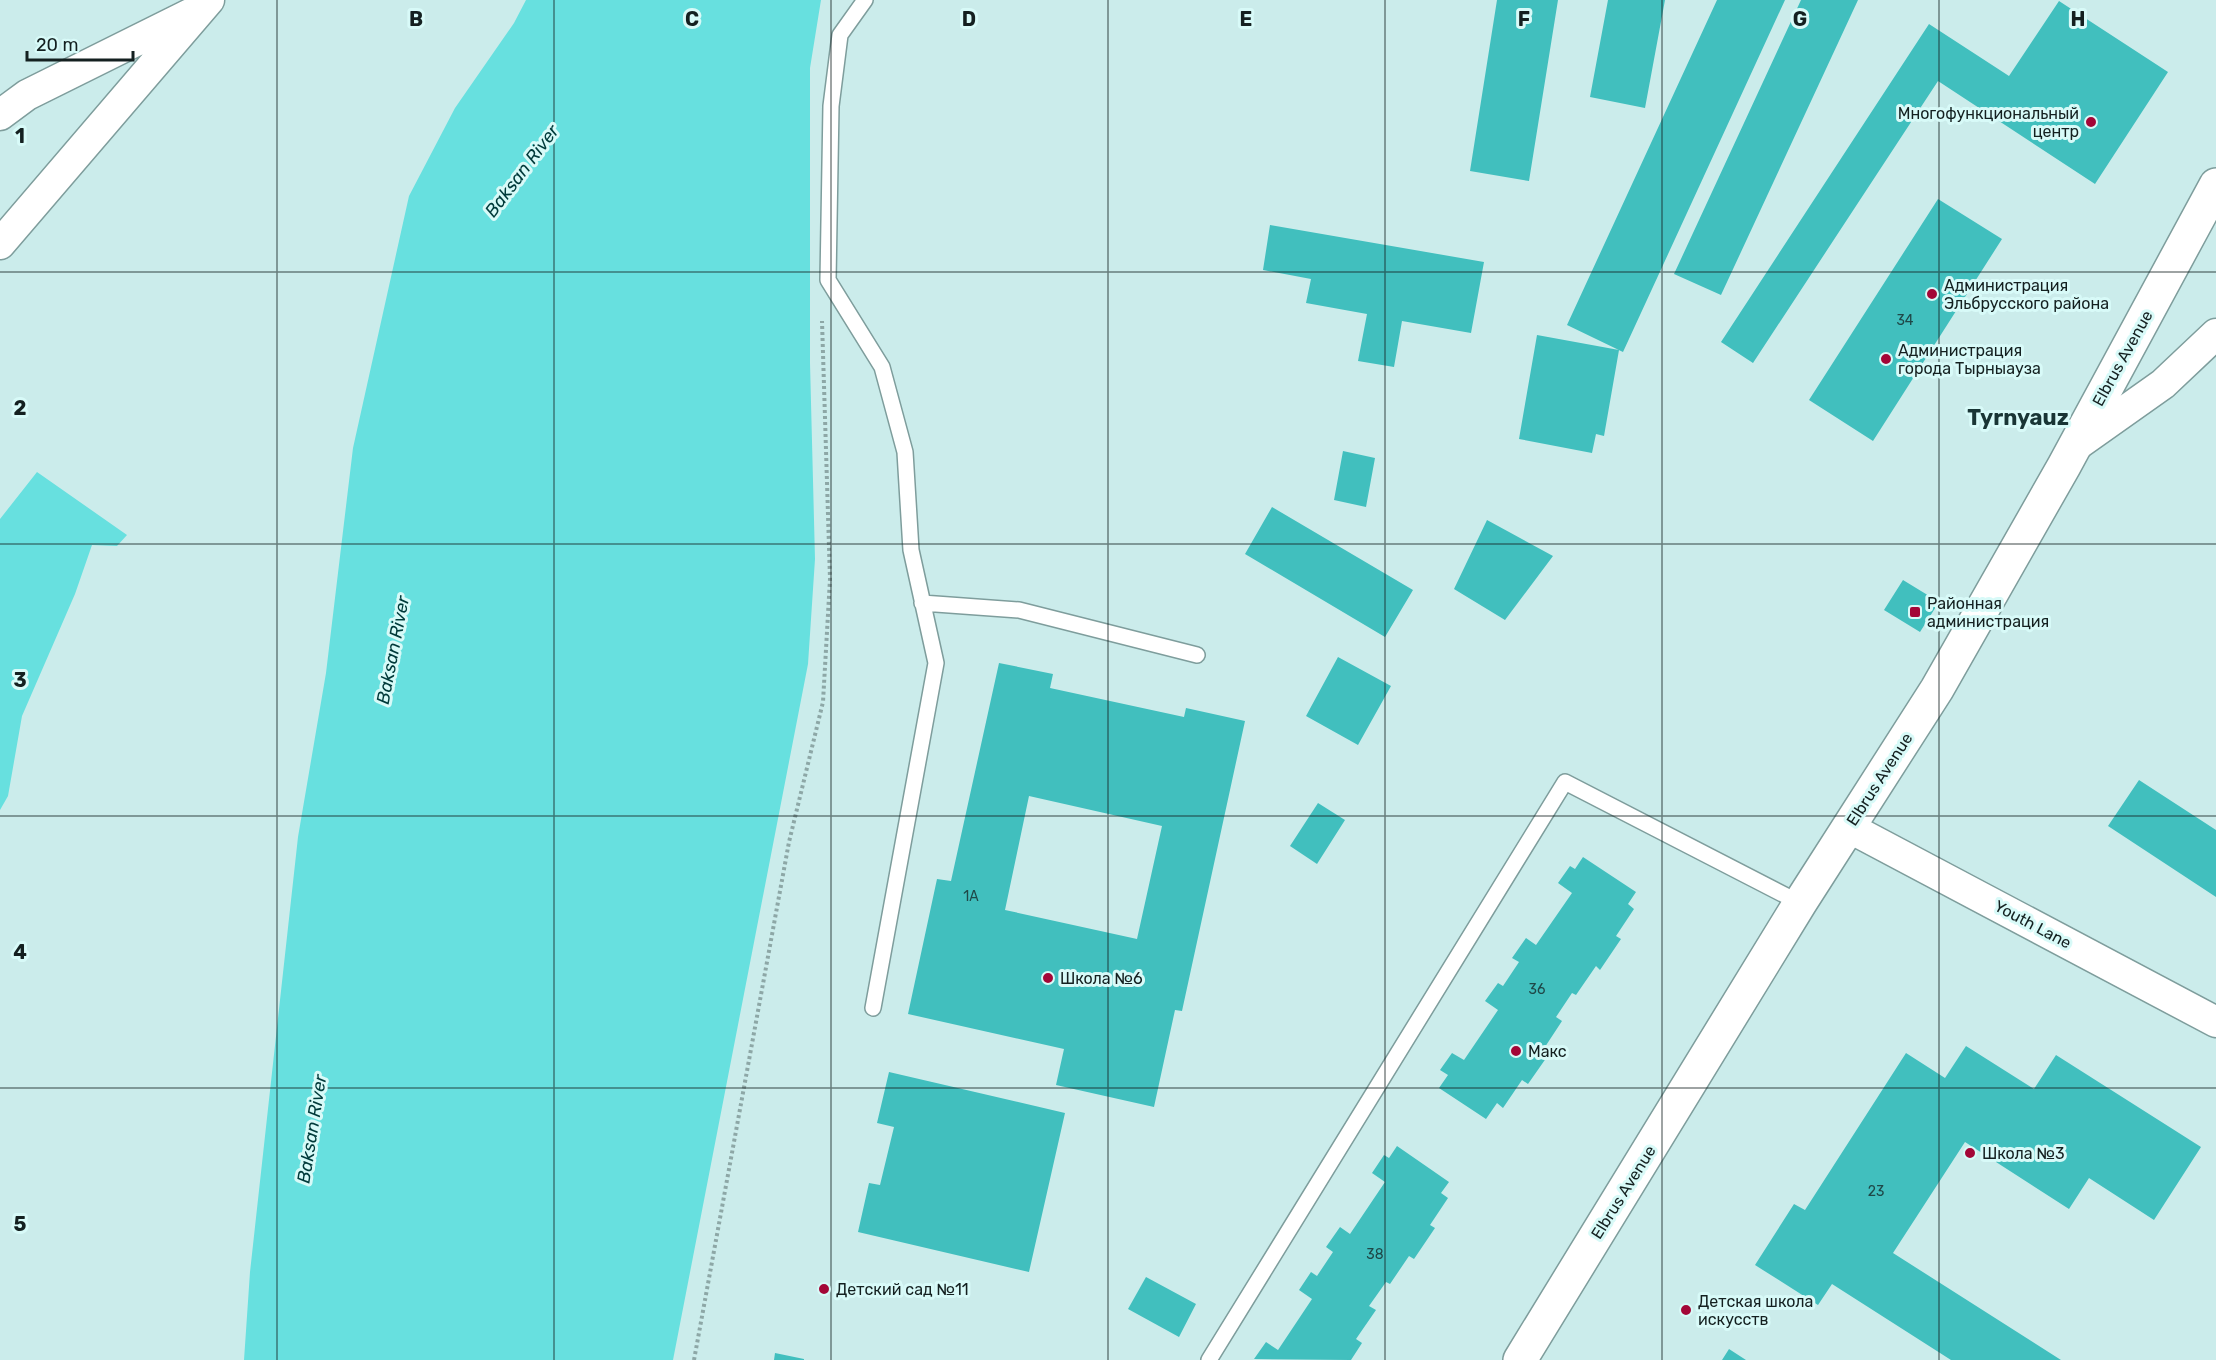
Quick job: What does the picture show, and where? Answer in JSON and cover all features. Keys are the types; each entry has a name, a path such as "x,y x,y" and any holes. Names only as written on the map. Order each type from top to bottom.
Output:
{"main road":[{"name":"Elbrus Avenue","path":"1520,1360 1800,903 1937,689 2074,447 2216,185"}],"street":[{"path":"0,115 27,95 205,4"},
{"path":"0,244 205,4"},
{"path":"2074,447 2163,384 2216,334"},
{"name":"Youth Lane","path":"1848,827 2216,1023"}],"lane":[{"path":"865,0 840,35 831,106 828,280 882,367 905,452 911,550 936,663 873,1008"},
{"path":"922,603 1019,610 1197,655"},
{"path":"1209,1360 1565,782 1800,903"}],"path":[{"path":"694,1360 787,853 823,702 830,579 822,319 828,280"}],"water":[{"name":"Baksan River","path":"526,0 821,0 810,68 810,363 815,559 808,664 673,1360 244,1360 250,1272 298,837 326,673 353,448 409,196 455,108 514,23"},
{"path":"37,472 127,535 117,546 92,545 75,594 22,716 8,796 0,810 0,519"}],"building":[{"path":"1497,0 1558,0 1529,181 1470,171"},
{"path":"1608,0 1665,0 1645,108 1590,97"},
{"path":"1717,0 1785,0 1623,352 1567,325"},
{"path":"1801,0 1858,0 1721,295 1674,274"},
{"path":"2059,1 2168,72 2095,184 1938,81 1753,363 1721,342 1929,24 2009,76"},
{"path":"1938,199 2002,239 1873,441 1809,400"},
{"path":"1270,225 1484,262 1471,333 1402,321 1394,367 1358,361 1367,314 1306,303 1311,279 1263,270"},
{"path":"1537,335 1619,350 1604,436 1596,434 1592,453 1519,439"},
{"path":"1343,451 1375,458 1366,507 1334,500"},
{"path":"1272,507 1413,590 1385,637 1245,554"},
{"path":"1487,520 1553,556 1505,620 1454,589"},
{"path":"1903,580 1939,602 1920,632 1884,610"},
{"path":"1338,657 1391,686 1358,745 1306,716"},
{"path":"999,663 1053,674 1050,688 1184,717 1186,708 1245,721 1182,1011 1175,1010 1154,1107 1056,1085 1064,1049 908,1014 937,879 951,881","holes":["1029,796 1162,826 1137,939 1005,910"]},
{"path":"2139,780 2216,830 2216,897 2108,826"},
{"path":"1318,803 1345,820 1317,864 1290,846"},
{"path":"1583,857 1636,892 1628,904 1634,909 1616,936 1621,939 1600,970 1596,966 1576,995 1572,993 1556,1017 1562,1021 1543,1050 1549,1054 1528,1084 1522,1080 1503,1108 1497,1103 1486,1119 1439,1088 1448,1075 1440,1070 1452,1053 1464,1060 1498,1010 1485,1001 1498,983 1503,986 1519,962 1512,958 1526,938 1536,945 1572,893 1558,883 1570,866 1575,869"},
{"path":"1966,1046 2034,1089 2056,1055 2201,1147 2154,1220 2089,1178 2069,1209 1965,1142 1893,1253 2061,1360 1951,1360 1832,1284 1818,1305 1755,1265 1794,1204 1805,1210 1906,1053 1945,1078"},
{"path":"889,1072 1065,1113 1029,1272 858,1232 869,1183 880,1185 894,1127 877,1123"},
{"path":"1397,1146 1449,1182 1441,1193 1448,1198 1430,1225 1435,1228 1414,1259 1409,1256 1390,1284 1386,1282 1369,1306 1376,1310 1356,1339 1362,1343 1351,1360 1254,1359 1266,1342 1278,1350 1312,1299 1299,1290 1311,1272 1317,1276 1333,1252 1326,1247 1340,1227 1350,1234 1385,1182 1372,1173 1384,1155 1389,1158"},
{"path":"1146,1277 1196,1304 1179,1337 1128,1309"},
{"path":"1729,1349 1746,1360 1722,1360"},
{"path":"775,1353 804,1359 804,1360 774,1360"}],"place":[{"name":"Многофункциональный центр","path":"2091,122"},
{"name":"Администрация Эльбрусского района","path":"1932,294"},
{"name":"Администрация города Тырныауза","path":"1886,359"},
{"name":"Районная администрация","path":"1915,612"},
{"name":"Школа №6","path":"1048,978"},
{"name":"Макс","path":"1516,1051"},
{"name":"Школа №3","path":"1970,1153"},
{"name":"Детский сад №11","path":"824,1289"},
{"name":"Детская школа искусств","path":"1686,1310"}],"district":[{"name":"Tyrnyauz","path":"2018,417"}]}
